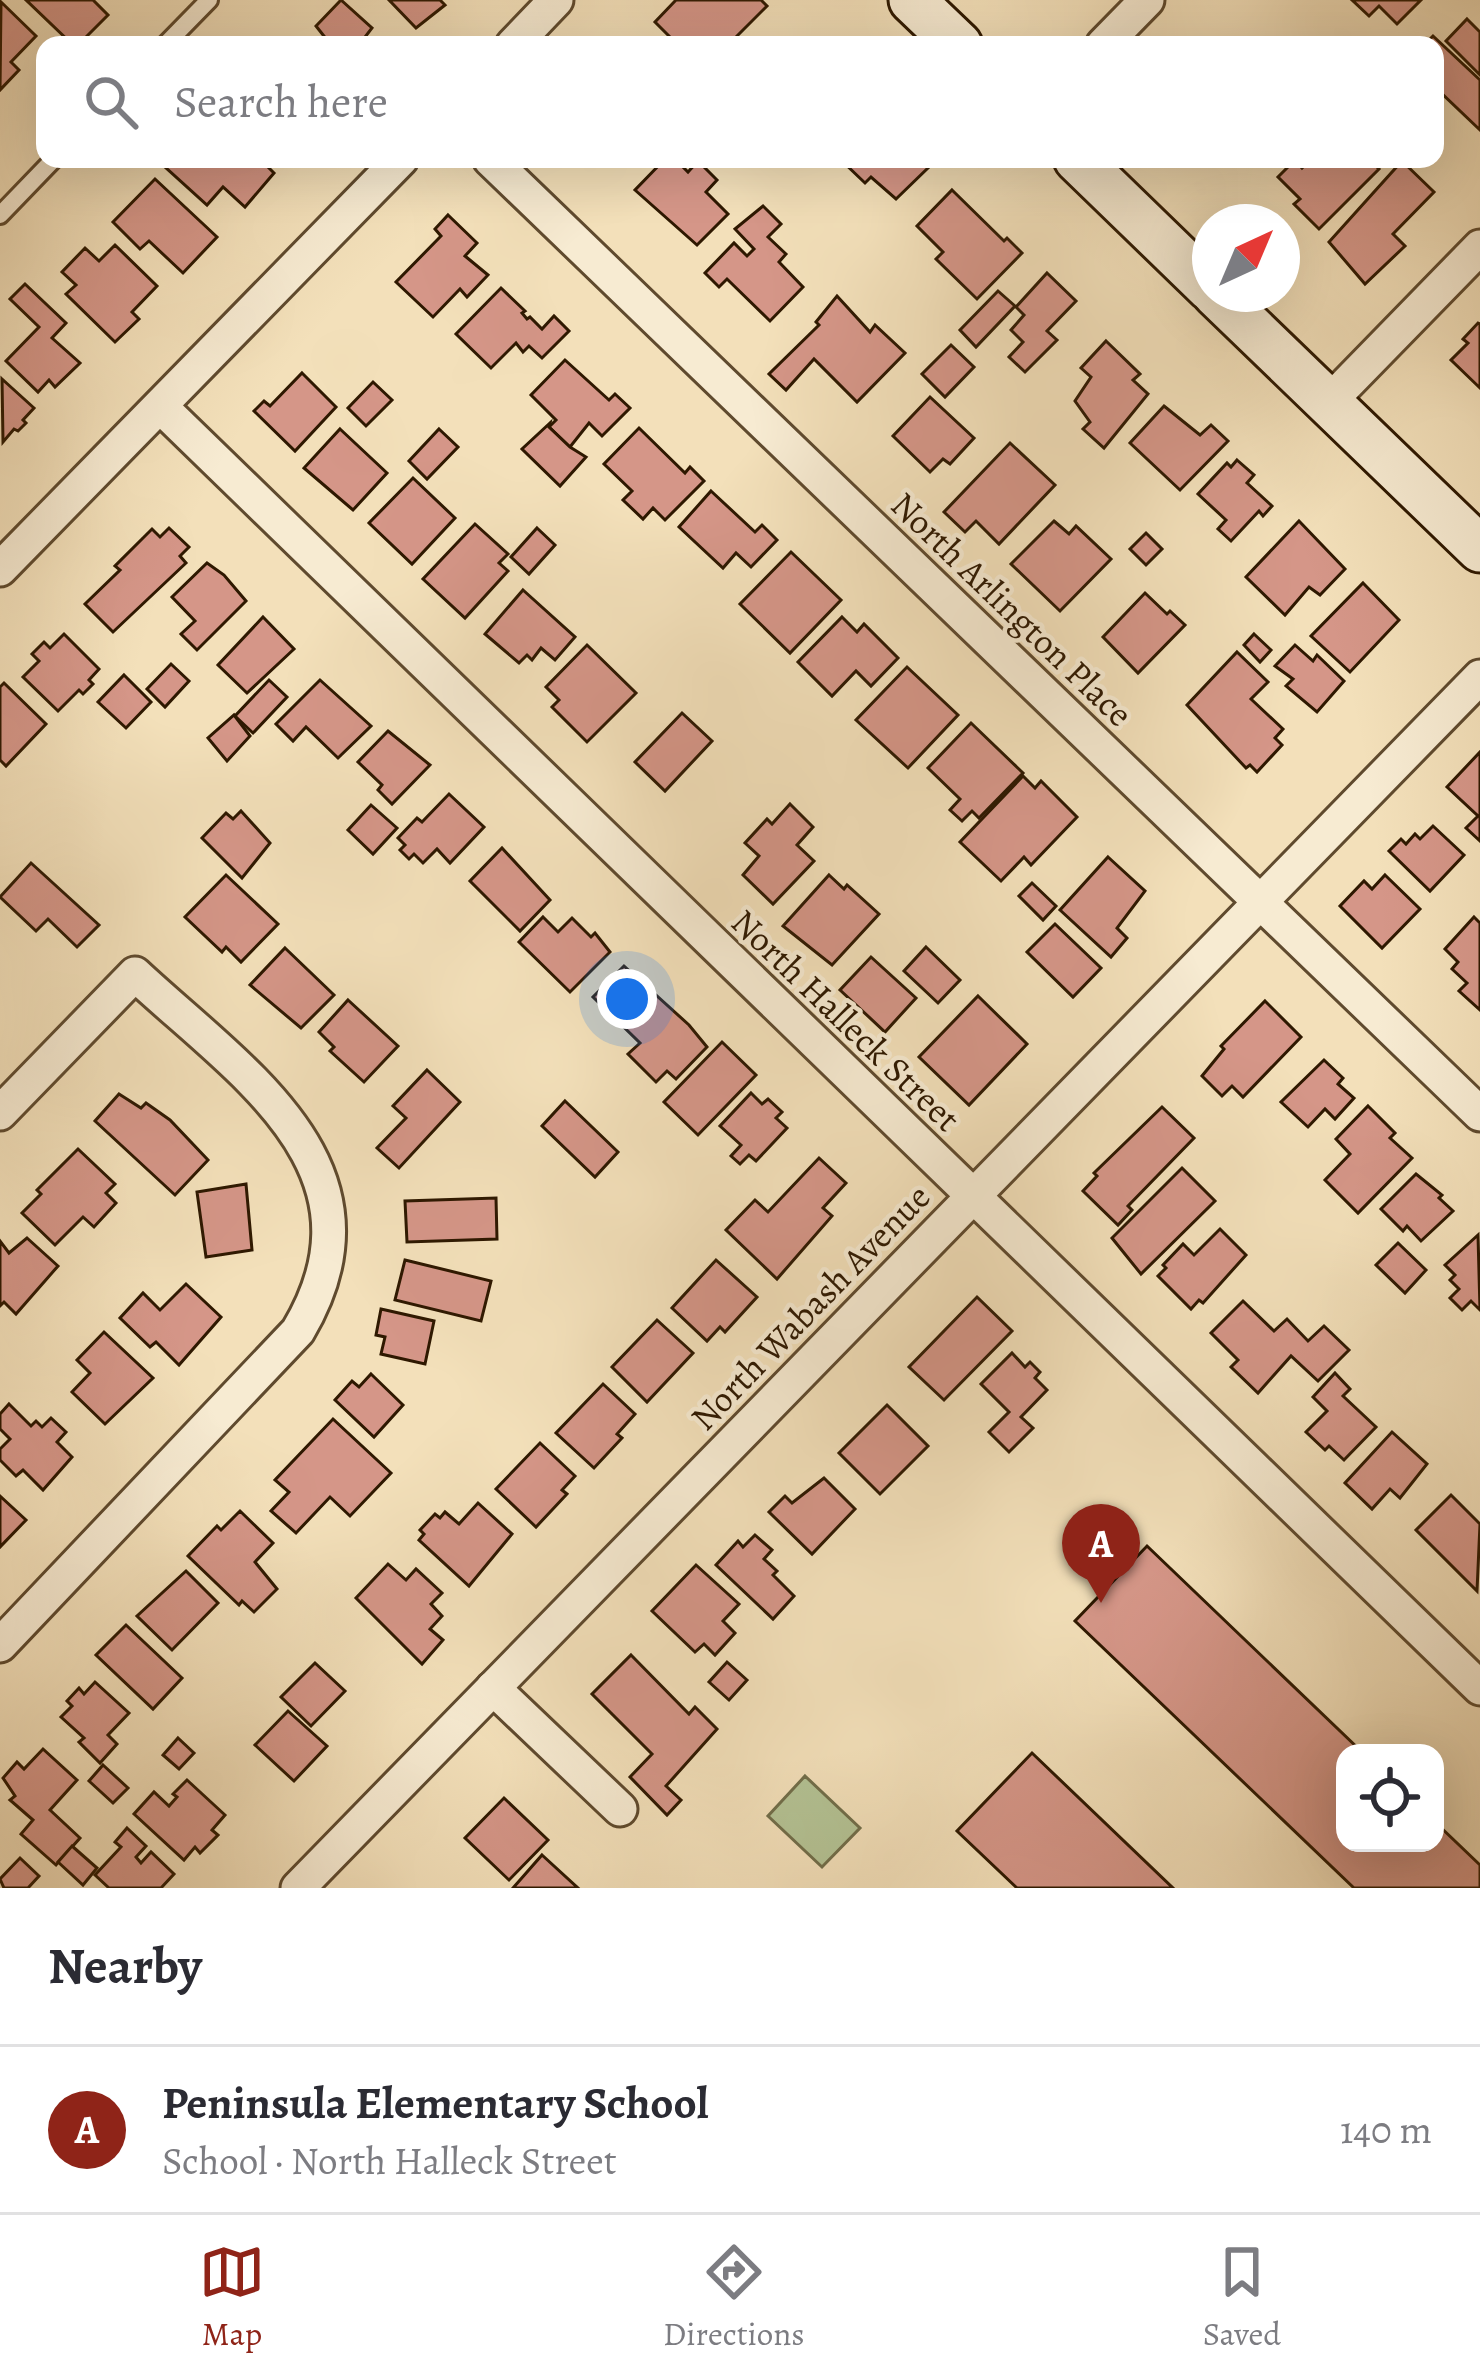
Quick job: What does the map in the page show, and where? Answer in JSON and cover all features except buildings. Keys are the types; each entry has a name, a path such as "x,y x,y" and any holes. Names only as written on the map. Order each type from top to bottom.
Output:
{"street":[{"path":"912,0 950,36"},
{"path":"1112,36 1147,0"},
{"path":"520,36 549,3"},
{"path":"5,555 160,406 392,168"},
{"name":"North Arlington Place","path":"499,168 1480,1114"},
{"path":"1086,168 1192,271"},
{"path":"1328,403 1480,247"},
{"path":"1234,312 1480,549"},
{"name":"North Halleck Street","path":"160,406 1480,1688"},
{"name":"North Wabash Avenue","path":"298,1888 1480,677"},
{"path":"0,1114 135,974 275,1104 302,1137 324,1190 329,1228 327,1268 311,1309 280,1353 0,1645"},
{"path":"493,1688 620,1809"}],"lane":[{"path":"174,36 209,0"},
{"path":"0,215 46,168"}],"green space":[{"path":"805,1776 860,1828 822,1867 768,1816"}],"place":[{"name":"Peninsula Elementary School","path":"1101,1603"}]}
